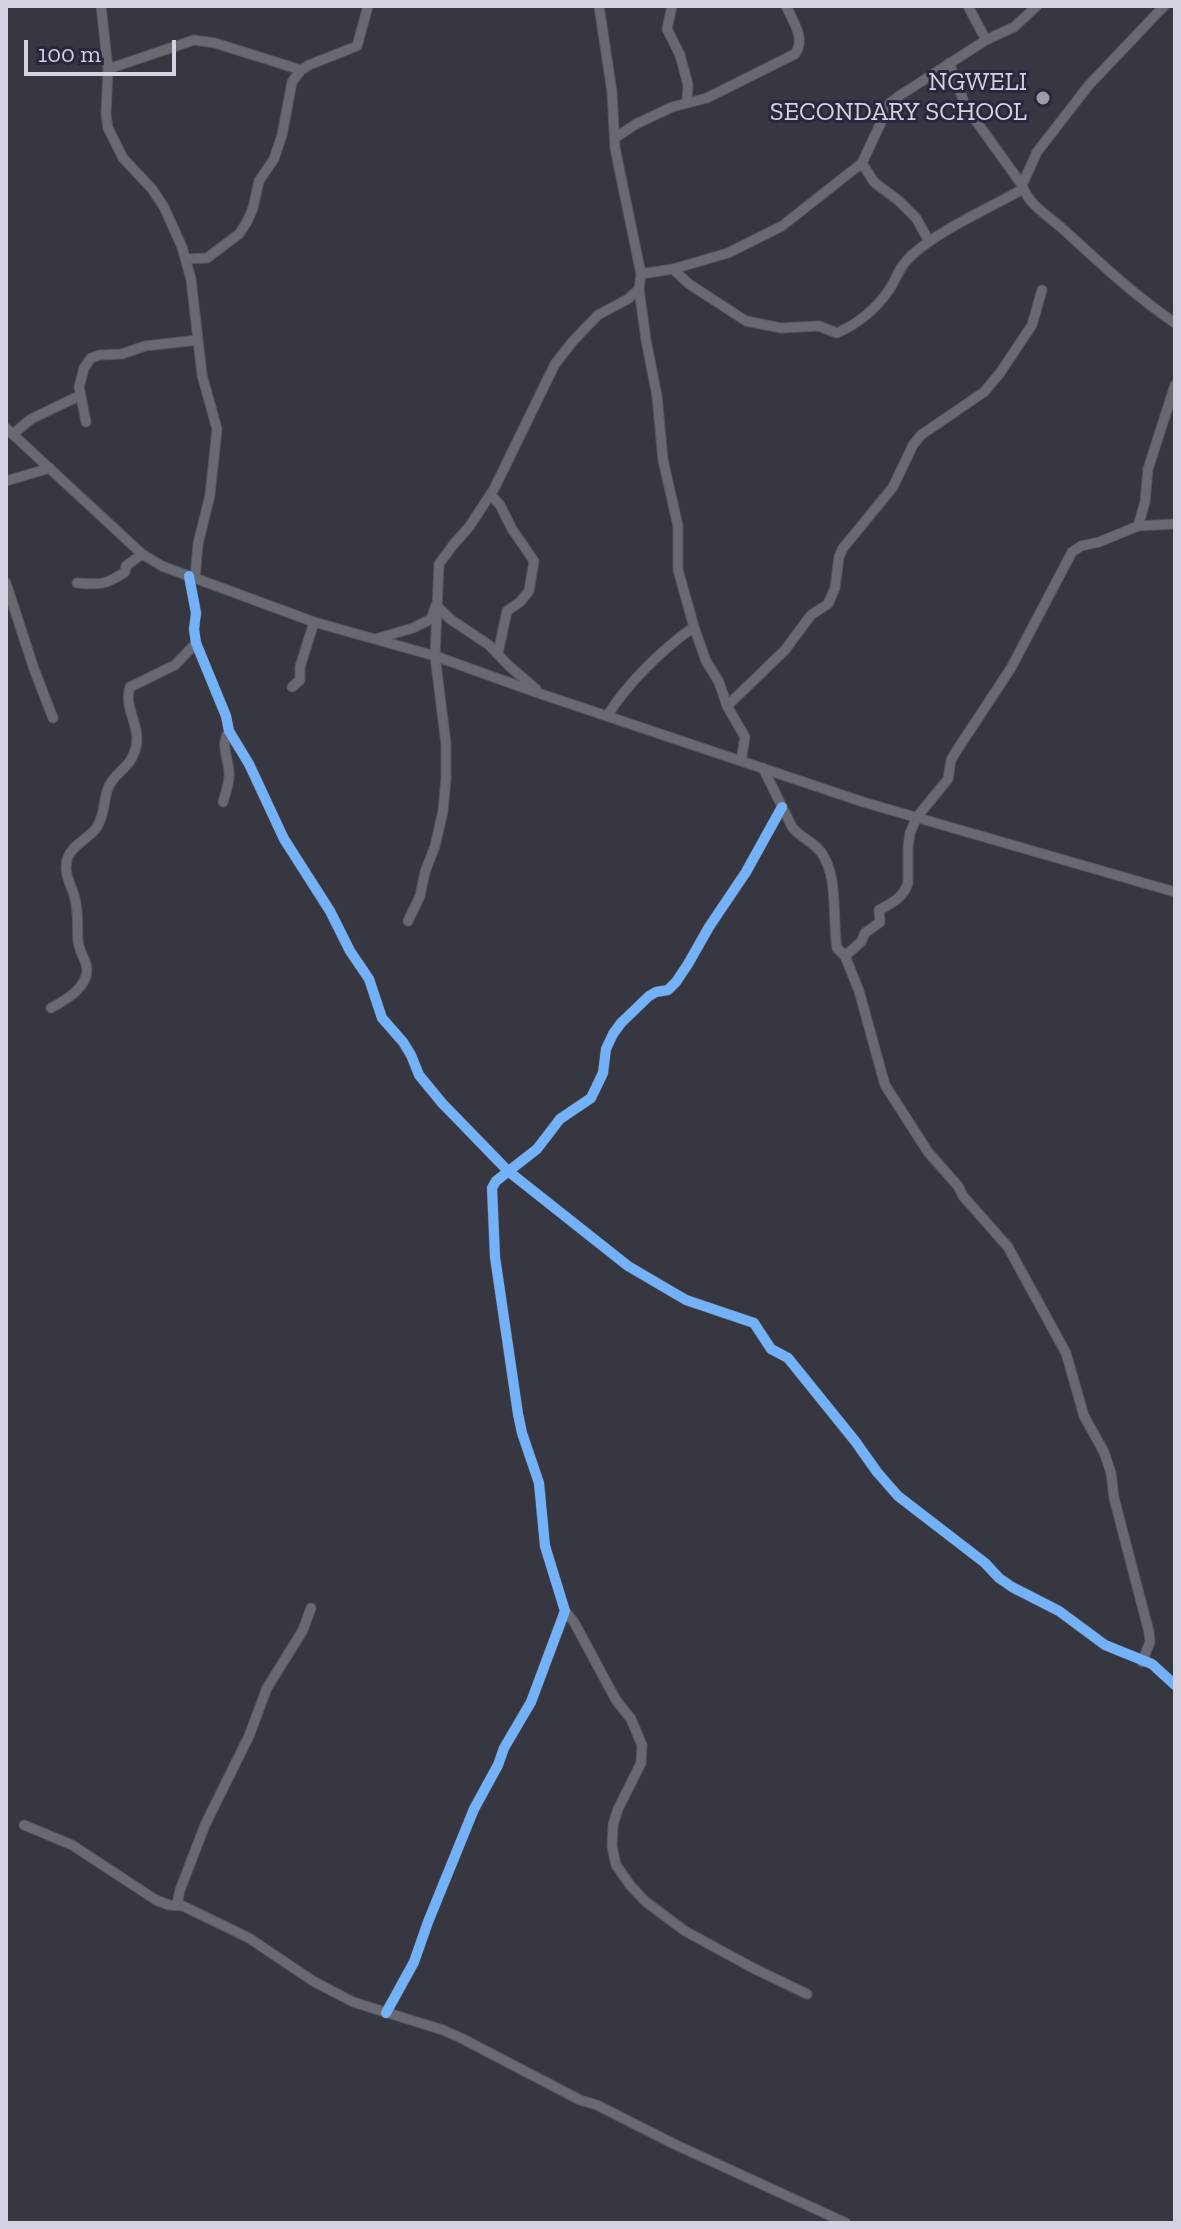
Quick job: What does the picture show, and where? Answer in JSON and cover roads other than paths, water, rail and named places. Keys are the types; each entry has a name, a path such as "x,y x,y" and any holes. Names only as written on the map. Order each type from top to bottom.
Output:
{"street":[{"path":"101,6 108,69 108,128 123,158 164,207 186,259 202,375 217,429 210,495 192,577 196,643 226,716 229,731 249,764 284,839 369,979 382,1018 403,1042 419,1075 442,1103 508,1171 628,1266 686,1300 754,1323 771,1349 788,1358 807,1380 898,1496 1012,1587 1033,1595 1059,1611 1105,1645 1152,1664 1175,1685"},
{"path":"186,259 207,258 239,234 253,208 259,181 274,159 292,82 309,65 357,46 368,6"},
{"path":"599,6 612,92 620,177 641,274 639,289 657,396 663,460 678,526 678,570 706,661 745,737 741,761"},
{"path":"672,6 667,29 680,55 688,85 687,102"},
{"path":"615,138 672,107 707,98 795,54 800,40 786,6"},
{"path":"968,6 986,40"},
{"path":"641,274 673,269 728,253 782,226 862,163 890,103 986,40 1014,27 1037,6"},
{"path":"673,269 689,284 746,321 781,328 819,326 837,333 853,325 890,288 897,272 908,259 929,241 1022,187 1037,152 1089,85 1164,6"},
{"path":"108,69 194,40 215,43 301,70"},
{"path":"949,63 966,107 1033,205 1112,276 1175,323"},
{"path":"862,163 874,182 916,218 929,241"},
{"path":"408,921 420,896 435,846 446,778 446,744 435,656 439,564 491,495 555,364 598,315 628,299 639,289"},
{"path":"727,706 785,650 811,615 828,604 835,588 843,548 893,487 913,445 933,425 991,385 1032,325 1042,290"},
{"path":"86,422 79,396 80,378 91,358 122,354 145,346 198,340"},
{"path":"1138,526 1145,502 1148,469 1175,385"},
{"path":"79,396 10,431 142,554 162,566 314,622 435,656 863,802 1175,892"},
{"path":"6,481 50,468"},
{"path":"491,495 532,556 534,566 529,591 507,611 498,653"},
{"path":"845,956 861,942 866,931 880,922 879,910 901,896 906,889 908,839 917,817 948,779 951,760 1011,668 1072,552 1138,526 1175,524"},
{"path":"77,583 100,585 112,581 142,554"},
{"path":"6,583 53,718"},
{"path":"375,639 413,628 431,619 436,605"},
{"path":"436,605 450,619 489,645 541,694"},
{"path":"292,687 300,680 300,667 314,622"},
{"path":"607,716 665,649 694,627"},
{"path":"51,1008 75,992 85,978 86,964 80,954 77,907 67,877 67,859 72,850 95,830 104,812 109,786 130,764 137,729 127,694 130,687 175,665 196,643"},
{"path":"223,802 229,776 224,750 229,731"},
{"path":"763,768 797,833 822,853 831,871 837,948 845,956 859,991 885,1085 928,1152 1008,1247 1066,1353 1084,1416 1104,1452 1111,1473 1114,1498 1149,1632 1150,1642 1142,1662"},
{"path":"782,807 746,872 676,982 668,990 649,996 613,1034 606,1049 603,1073 591,1098 560,1119 537,1149 496,1181 492,1188 495,1257 522,1433 539,1483 545,1546 565,1611 616,1700 631,1719 642,1745 641,1763 613,1825 612,1846 616,1865 646,1902 685,1931 807,1994"},
{"path":"177,1905 205,1825 249,1736 267,1688 303,1630 311,1608"},
{"path":"386,2013 414,1962 474,1809 531,1702 565,1611"},
{"path":"24,1825 72,1845 156,1900 177,1905 254,1940 276,1957 353,2002 461,2038 580,2100 597,2105 846,2223"}],"place":[{"name":"NGWELI SECONDARY SCHOOL","path":"1043,98"}]}
